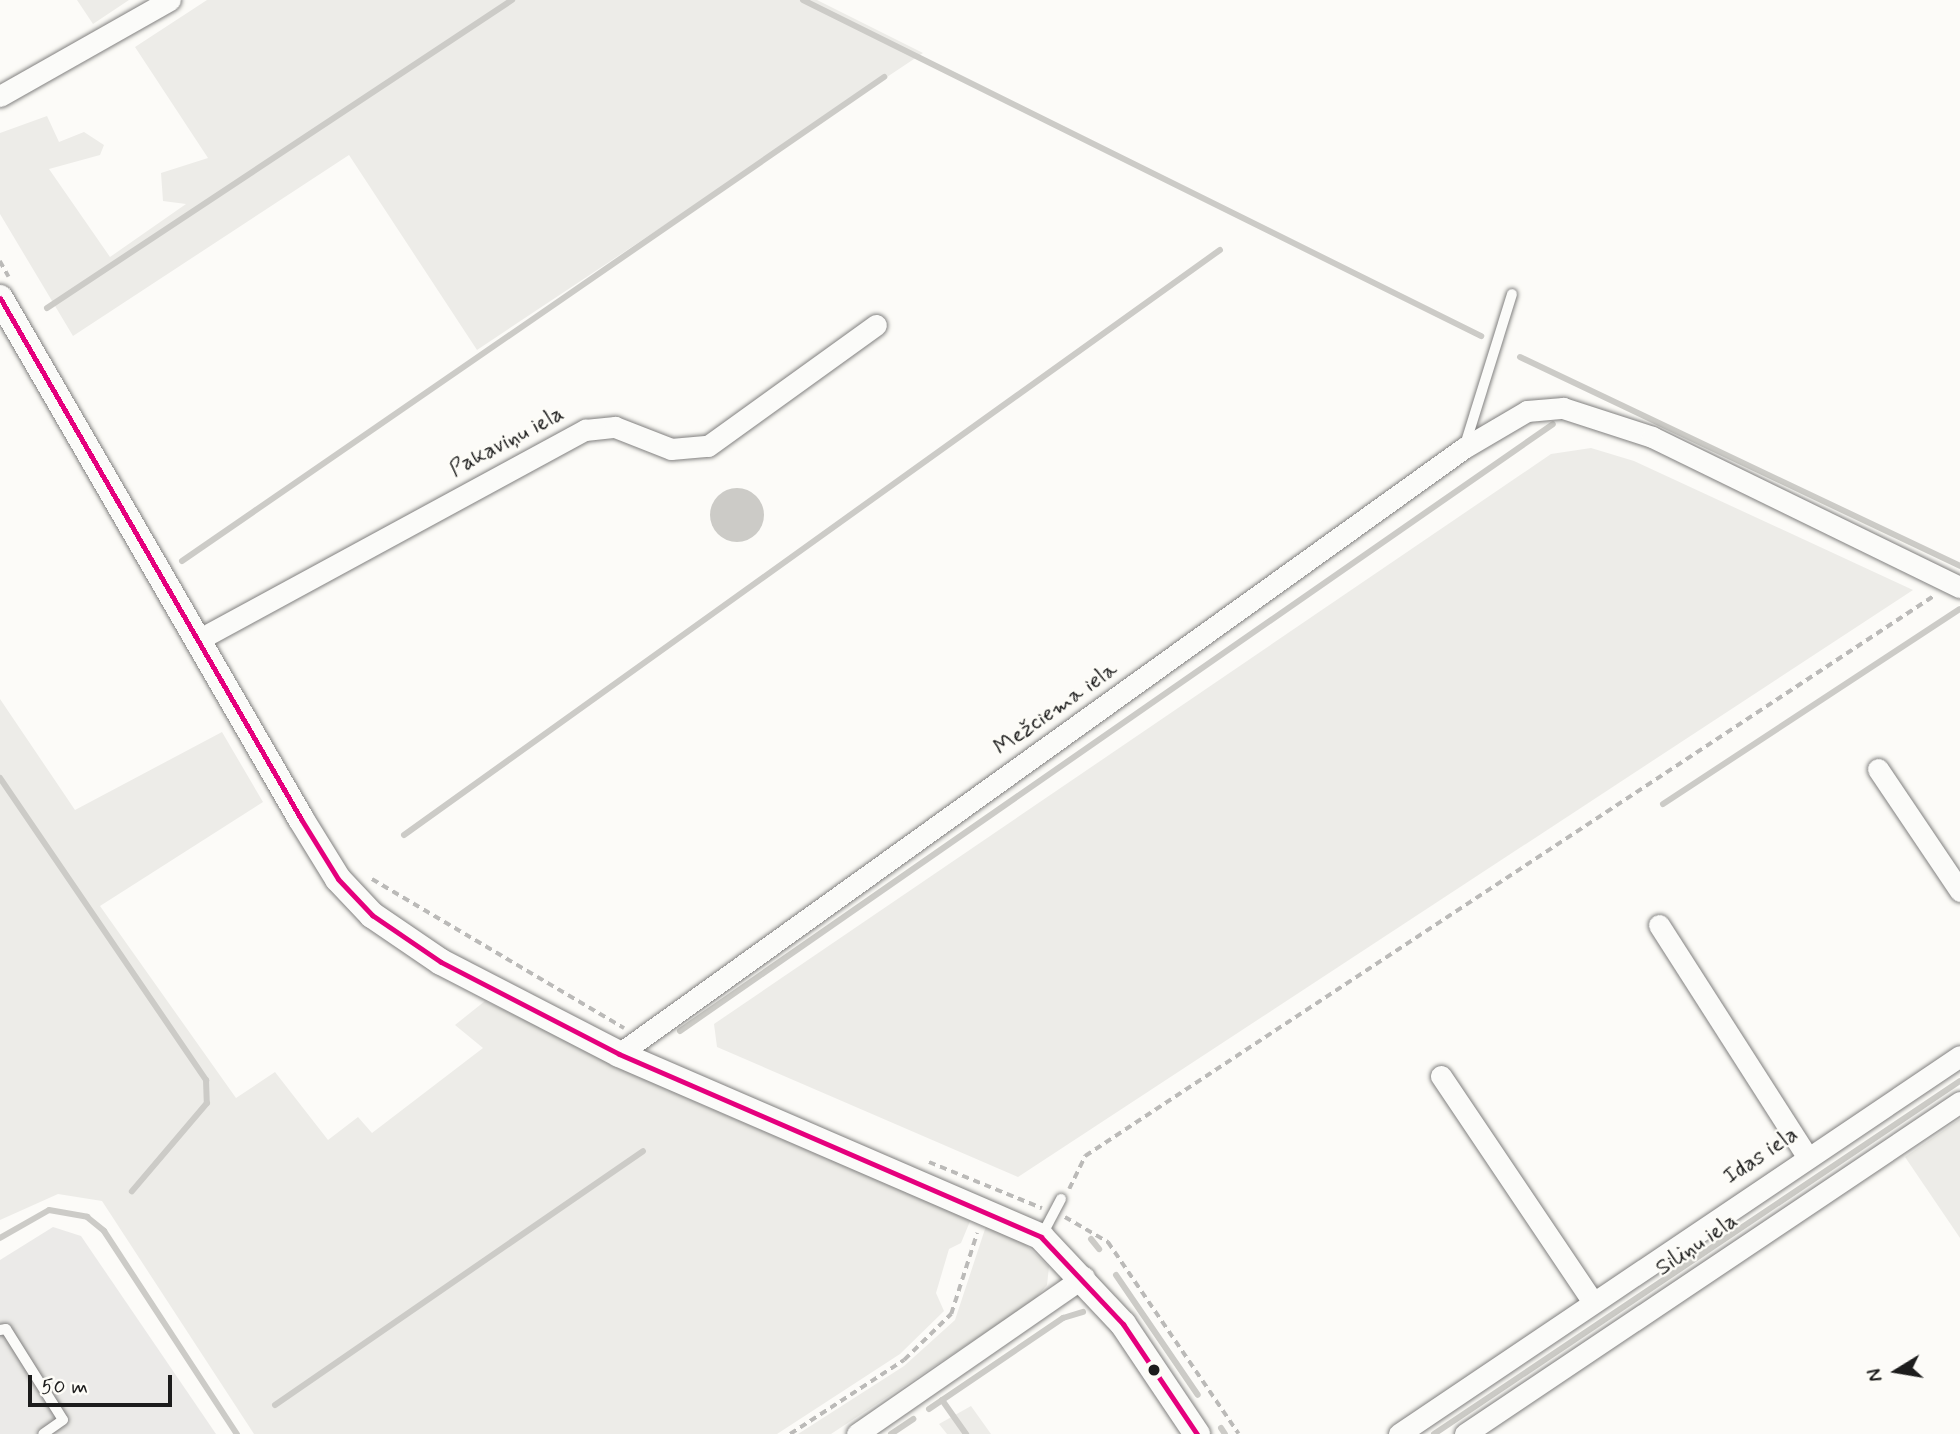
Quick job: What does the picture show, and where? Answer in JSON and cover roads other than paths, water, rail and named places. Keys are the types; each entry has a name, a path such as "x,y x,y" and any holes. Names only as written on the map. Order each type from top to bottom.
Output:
{"street":[{"path":"0,96 170,0"},
{"path":"6,290 196,641 338,879 372,915 441,962 619,1054 989,1200 1041,1237 1084,1277 1197,1434"},
{"name":"Pakaviņu iela","path":"196,641 585,430 615,427 671,449 708,446 876,325"},
{"name":"Mežciema iela","path":"619,1054 1464,448 1527,411 1563,408 1652,437 1957,585"},
{"path":"1878,769 1960,891"},
{"path":"1658,925 1808,1156"},
{"name":"Idas iela","path":"1399,1434 1592,1301 1960,1056"},
{"path":"1441,1076 1592,1301"},
{"name":"Siliņu iela","path":"1465,1434 1960,1102"},
{"path":"857,1434 1084,1277"}],"lane":[{"path":"1464,448 1512,294"},
{"path":"1041,1237 1061,1199"},
{"path":"0,1330 6,1329 63,1420 43,1434"}],"waterway":[{"path":"47,308 512,0"},
{"path":"803,0 1481,336"},
{"path":"182,561 884,77"},
{"path":"404,835 1220,250"},
{"path":"1520,357 1960,566"},
{"path":"680,1031 1553,424"},
{"path":"1663,804 1960,609"},
{"path":"0,778 206,1080 207,1103 132,1191"},
{"path":"1434,1434 1960,1081"},
{"path":"275,1405 643,1151"},
{"path":"0,1238 49,1210 87,1217 104,1231 237,1434"},
{"path":"1091,1239 1099,1249"},
{"path":"1116,1275 1198,1395"},
{"path":"929,1409 1063,1318 1083,1312"},
{"path":"942,1400 966,1434"},
{"path":"891,1434 913,1419"},
{"path":"1221,1428 1225,1434"}]}
